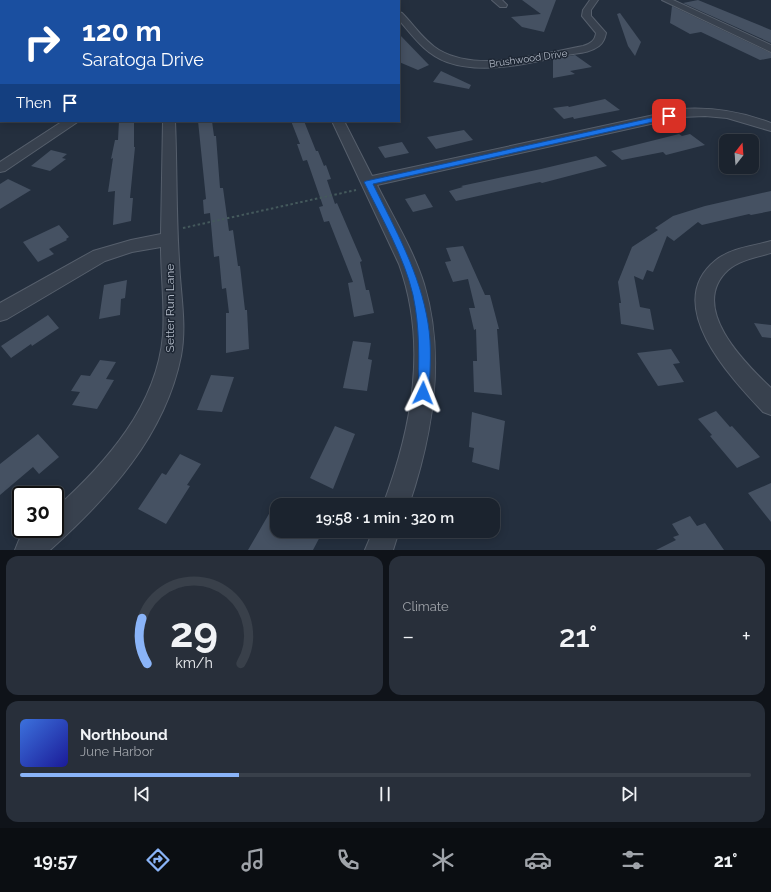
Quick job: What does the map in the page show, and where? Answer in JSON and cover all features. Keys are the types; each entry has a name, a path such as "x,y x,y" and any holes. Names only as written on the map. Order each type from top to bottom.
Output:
{"street":[{"path":"496,0 504,5"},
{"name":"Brushwood Drive","path":"400,16 436,54 470,63 500,63 583,49 598,42 601,33 586,16 587,10 594,0"},
{"path":"666,0 771,49"},
{"path":"362,186 682,113 723,113 742,117 771,127"},
{"path":"0,168 70,122"},
{"name":"Setter Run Lane","path":"64,519 83,503 110,474 122,458 138,433 160,392 166,374 173,340 169,122"},
{"path":"338,122 362,186 406,260 417,294 423,324 425,353 423,407 406,478 399,498"},
{"path":"0,313 99,256 131,246 170,239"},
{"path":"771,247 741,256 722,264 711,278 705,296 708,320 721,347 733,364 771,404"},
{"name":"Setter Run Lane","path":"29,550 43,538"},
{"path":"378,550 383,538"}],"path":[{"path":"188,227 362,186"}],"building":[{"path":"522,0 556,0 544,32 522,27 511,17 541,14"},
{"path":"698,0 771,30 771,43 683,3"},
{"path":"672,6 771,53 771,58 760,60 701,32 690,34 670,23"},
{"path":"620,13 641,42 635,56 628,46 617,14"},
{"path":"400,35 429,65 418,70 400,62"},
{"path":"575,55 592,67 570,71 575,74 553,78 553,59"},
{"path":"441,71 471,85 469,89 433,82"},
{"path":"605,99 620,110 574,119 573,117 564,119 553,108 569,107"},
{"path":"119,122 134,122 135,147 130,198 133,198 131,221 113,225 115,191 108,192 113,158 111,159 115,140 118,140"},
{"path":"198,122 212,122 214,136 216,136 220,188 223,188 229,231 233,230 238,266 240,266 245,310 247,310 249,349 226,353 226,313 229,313 226,288 222,289 219,256 214,257 210,213 204,214 203,200 206,199"},
{"path":"291,122 304,122 316,151 318,151 324,166 326,165 331,179 327,180 335,204 337,203 362,261 360,262 366,290 369,290 374,313 354,317 348,283 353,282 329,221 324,222 319,207 323,206 307,160 303,161 297,144 300,144"},
{"path":"464,130 473,140 436,149 427,137"},
{"path":"679,134 682,136 690,134 705,145 666,155 663,152 622,160 611,151"},
{"path":"402,142 409,153 385,158 378,147"},
{"path":"51,150 67,154 62,158 66,159 50,171 31,166"},
{"path":"596,156 607,166 542,183 540,182 456,201 449,191 463,187 461,186"},
{"path":"8,179 31,190 0,209 0,184"},
{"path":"771,191 771,211 751,215 749,214 702,225 698,222 674,241 667,236 653,272 647,270 643,280 634,276 640,307 650,309 654,330 621,324 619,303 621,303 618,282 632,247 658,230 655,228 673,216 705,206"},
{"path":"425,194 433,207 413,212 405,199"},
{"path":"59,225 69,237 66,239 67,240 49,249 54,254 38,262 23,242"},
{"path":"463,246 485,295 490,295 499,329 497,329 502,395 474,392 473,361 477,361 476,329 474,330 469,308 475,308 468,279 453,282 445,262 451,261 446,248"},
{"path":"127,280 125,298 121,299 120,315 99,319 104,285"},
{"path":"48,315 59,328 32,346 31,344 11,358 1,346"},
{"path":"754,323 771,325 771,338 762,337"},
{"path":"353,341 371,343 368,359 372,360 367,391 343,388"},
{"path":"671,349 680,363 673,364 684,382 658,386 637,353"},
{"path":"100,360 116,362 106,379 114,380 97,409 72,405 80,392 71,391 81,375 90,376"},
{"path":"211,375 234,377 222,412 197,410"},
{"path":"716,411 760,457 737,468 698,419"},
{"path":"472,412 505,421 499,470 472,462 474,448 469,447"},
{"path":"335,426 355,434 333,489 310,478"},
{"path":"38,434 59,457 39,474 33,467 0,495 0,464"},
{"path":"180,454 201,464 187,485 190,486 166,524 138,509 162,473 166,475"},
{"path":"771,483 771,522 748,493"},
{"path":"270,512 270,538 319,538 313,550 248,550"},
{"path":"690,516 697,526 705,523 724,550 656,550 676,540 673,537 679,535 672,524"}],"route":[{"path":"423,393 425,353 423,324 417,294 406,260 368,182 669,116"}]}
